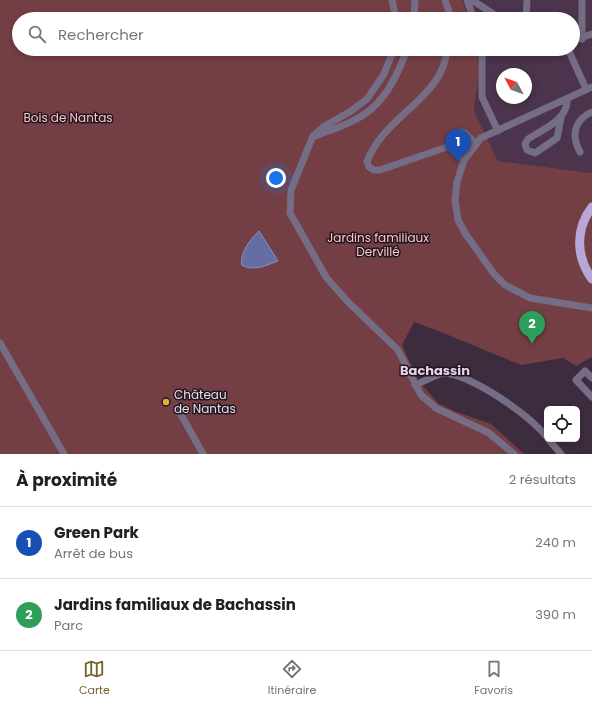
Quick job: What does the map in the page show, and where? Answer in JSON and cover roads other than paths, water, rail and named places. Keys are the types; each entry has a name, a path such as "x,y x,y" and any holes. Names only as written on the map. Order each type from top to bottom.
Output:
{"main road":[{"path":"592,207 582,224 579,245 584,265 592,279"}],"street":[{"path":"392,0 395,12"},
{"path":"414,12 415,0"},
{"path":"445,0 449,12"},
{"path":"467,0 471,12"},
{"path":"472,0 490,12"},
{"path":"526,12 527,0"},
{"path":"582,0 582,39 592,34"},
{"path":"391,56 384,74 367,99 351,111 323,127 314,136 292,190 289,206 293,219 326,278 347,301 398,350 421,395 436,408 489,433 514,454"},
{"path":"314,136 340,127 367,113 385,93 400,69 405,56"},
{"path":"446,56 446,62 438,79 388,130 377,143 367,162 369,167 374,170 380,170 450,146 454,137 459,132 465,132 476,144"},
{"path":"482,56 482,97 498,131"},
{"path":"572,56 589,88 481,138 464,160 455,190 456,210 465,232 494,274 512,290 530,298 554,304 592,308"},
{"path":"561,118 528,139 525,144 527,150 535,153 557,138 561,118 567,104 566,99"},
{"path":"580,152 576,143 576,126 583,117 592,112"},
{"path":"450,146 454,152 464,160"},
{"path":"0,343 64,454"},
{"path":"592,378 585,371 576,380 592,396"},
{"path":"415,385 439,373 446,373 465,380 491,392 519,411 544,434"},
{"path":"179,411 203,454"},
{"path":"551,442 561,454"}],"water":[{"path":"259,231 278,261 255,268 246,267 242,265 242,256 249,242"}],"place":[{"name":"Green Park","path":"458,162"},
{"name":"Jardins familiaux de Bachassin","path":"532,344"},
{"name":"Château de Nantas","path":"166,402"}],"district":[{"name":"Bachassin","path":"435,370"}],"park label":[{"name":"Bois de Nantas","path":"68,118"},
{"name":"Jardins familiaux Dervillé","path":"378,245"}]}
